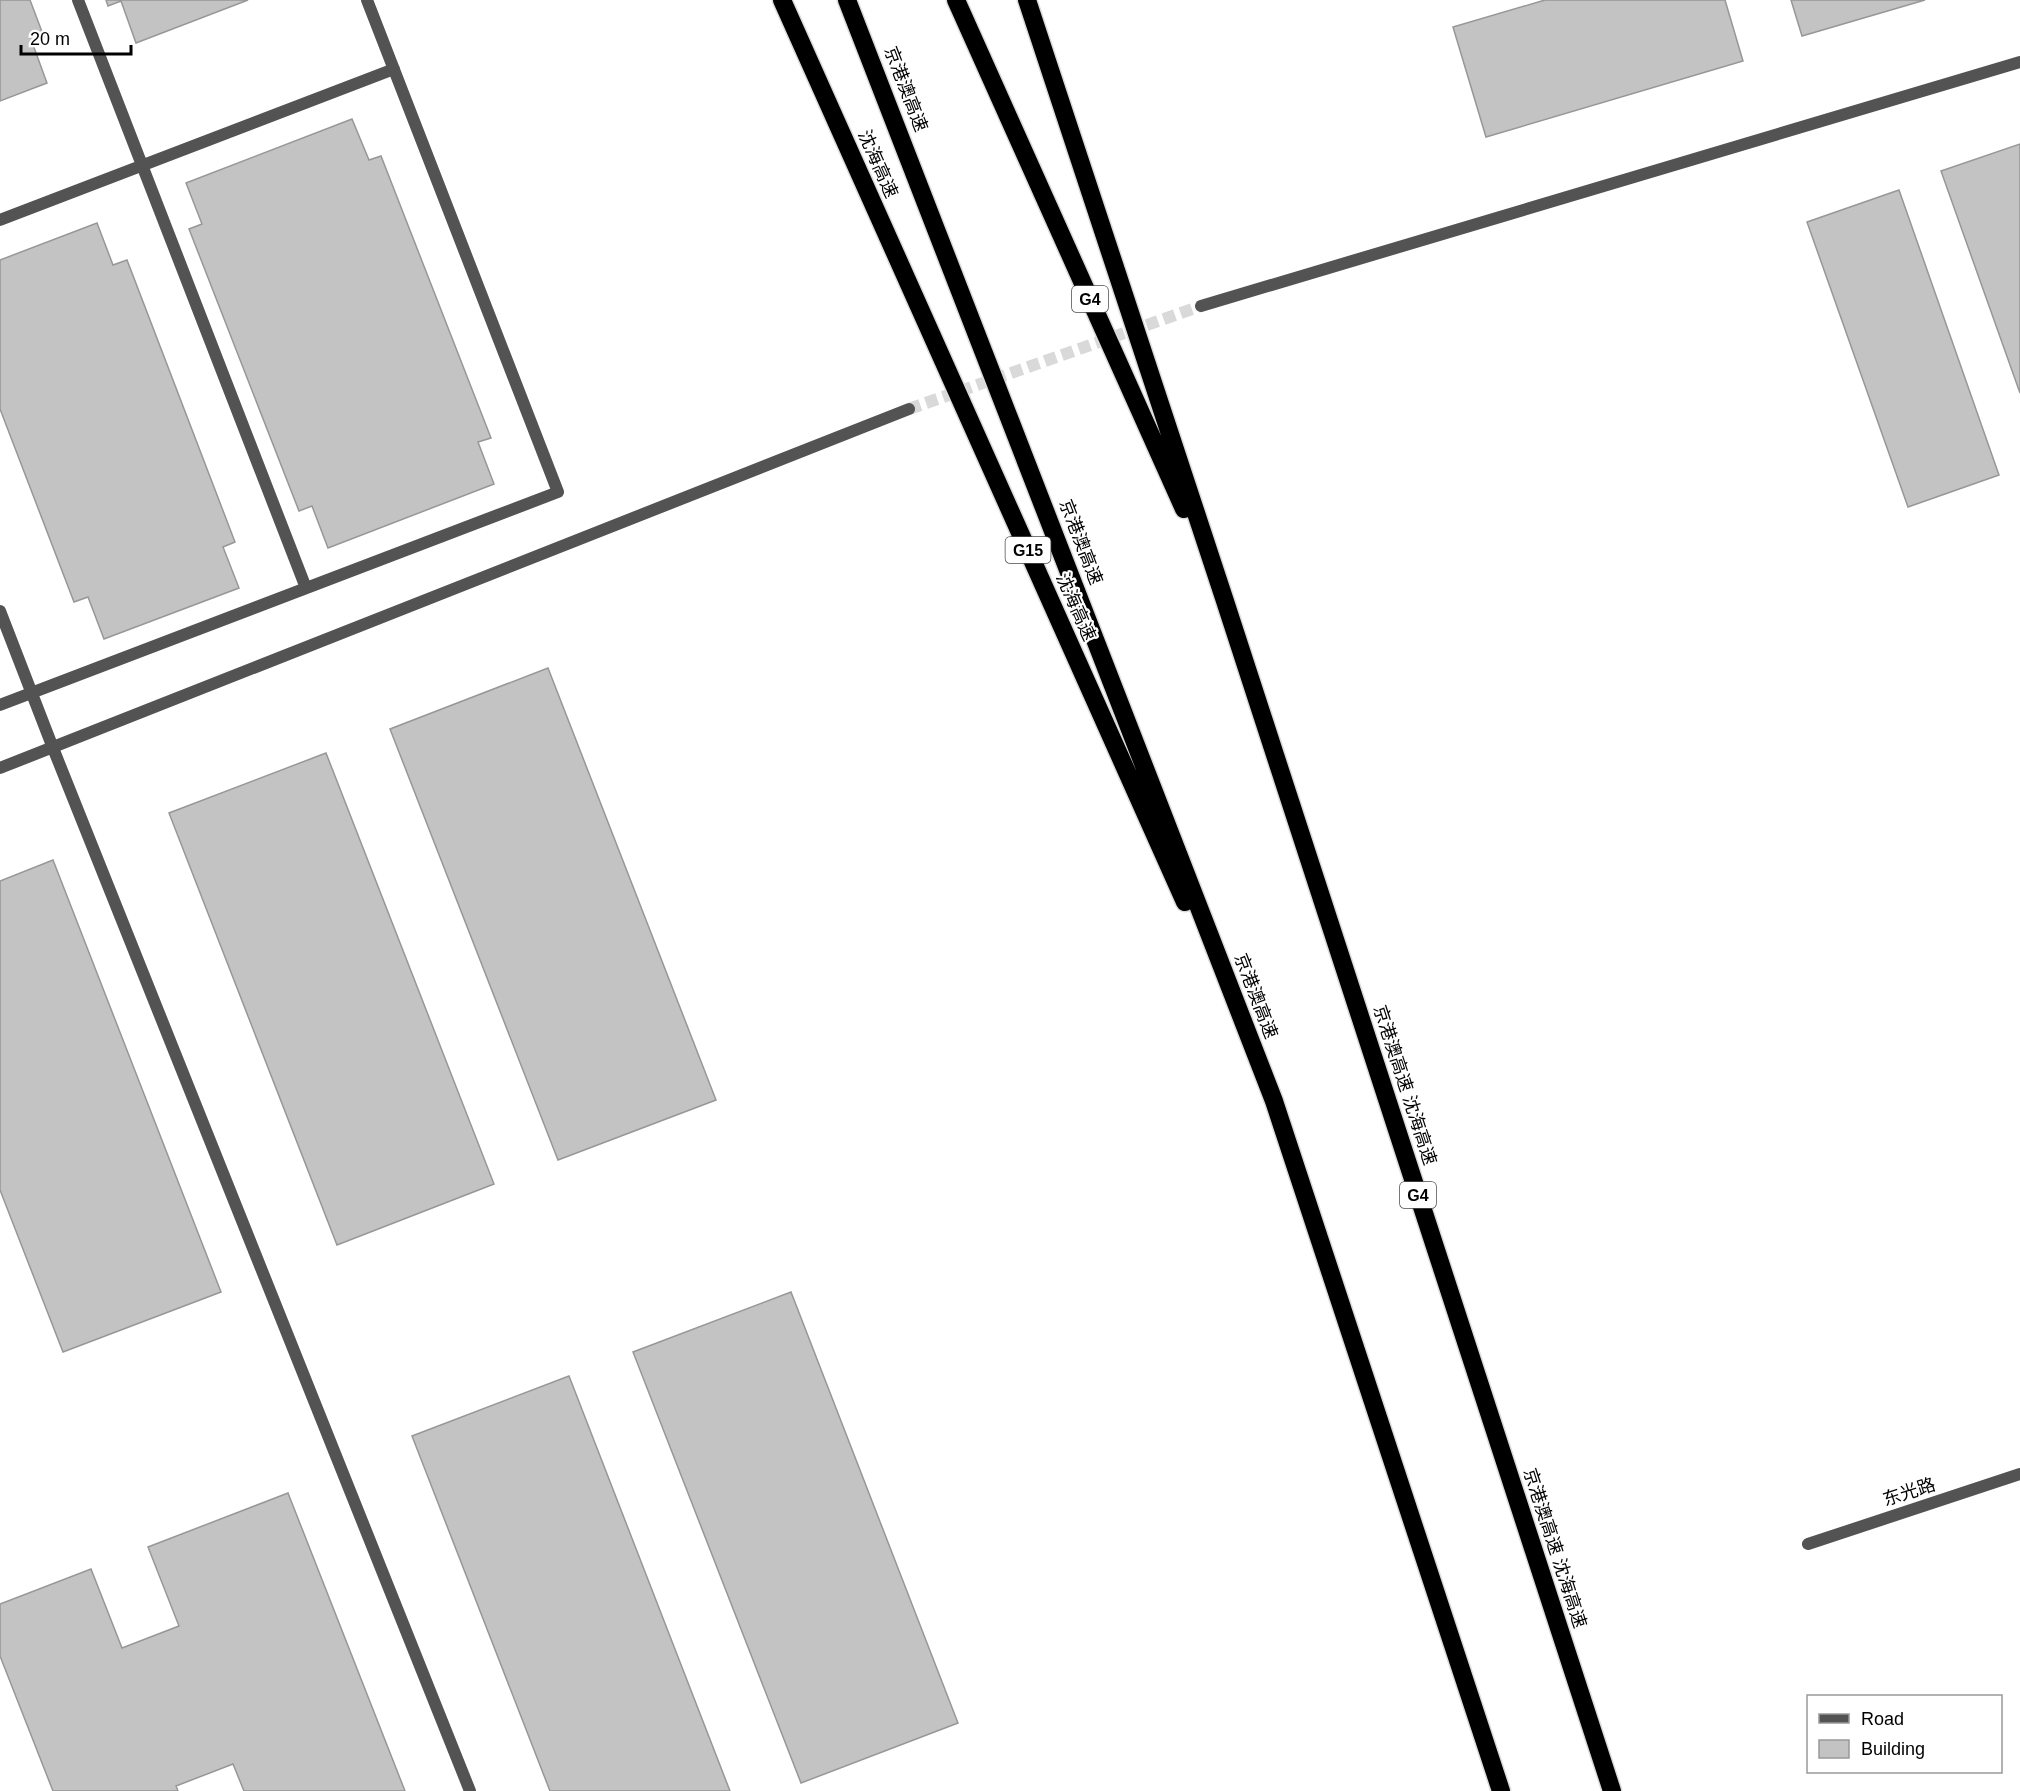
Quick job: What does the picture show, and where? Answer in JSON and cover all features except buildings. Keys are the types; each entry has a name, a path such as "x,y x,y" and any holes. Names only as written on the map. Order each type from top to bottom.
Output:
{"highway":[{"name":"沈海高速","path":"782,0 1274,1101"},
{"name":"京港澳高速","path":"847,0 866,44 1274,1101"},
{"name":"G4","path":"956,0 1224,598"},
{"path":"1027,0 1224,598"},
{"name":"京港澳高速 沈海高速","path":"1224,598 1612,1791"},
{"path":"1274,1101 1501,1791"}],"street":[{"path":"78,0 306,588"},
{"path":"0,705 558,492 367,0"},
{"path":"1201,306 2020,62"},
{"path":"0,220 394,69"},
{"path":"0,768 909,409"},
{"path":"0,611 470,1791"},
{"name":"东光路","path":"1808,1544 2020,1474"}],"tunnel":[{"path":"909,409 1201,306"}]}
